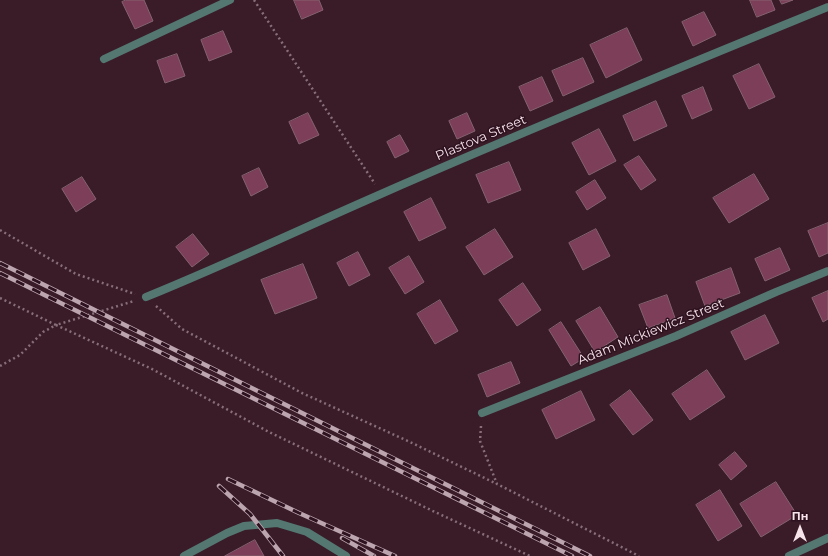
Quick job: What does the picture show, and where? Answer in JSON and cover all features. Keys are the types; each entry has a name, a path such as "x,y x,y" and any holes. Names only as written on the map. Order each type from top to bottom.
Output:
{"street":[{"path":"104,59 230,0"},
{"name":"Plastova Street","path":"146,297 189,280 381,194 543,125 828,7"},
{"name":"Adam Mickiewicz Street","path":"482,413 676,336 828,271"},
{"path":"184,556 227,533 244,526 278,523 307,532 346,556"},
{"path":"789,556 828,538"}],"path":[{"path":"254,0 381,194"},
{"path":"0,230 76,274 146,297 182,329 302,393 410,442 497,484 639,556"},
{"path":"0,366 20,355 43,332 56,325 146,297"},
{"path":"0,298 152,368 269,432 434,512 530,556"},
{"path":"482,413 480,441 497,484"}],"building":[{"path":"126,0 144,0 153,21 135,29 122,2"},
{"path":"294,0 319,0 323,10 302,19"},
{"path":"750,0 771,0 775,10 757,17"},
{"path":"780,0 793,0 782,4"},
{"path":"704,12 716,35 693,46 682,22"},
{"path":"627,28 642,60 606,78 590,45"},
{"path":"223,31 232,52 209,61 201,40"},
{"path":"177,54 185,76 165,83 157,61"},
{"path":"583,58 594,82 563,96 552,71"},
{"path":"759,64 775,97 749,109 733,76"},
{"path":"542,77 553,101 530,111 519,87"},
{"path":"703,87 712,110 692,119 682,96"},
{"path":"656,101 667,126 634,141 623,116"},
{"path":"308,113 319,135 299,144 289,122"},
{"path":"467,113 475,131 457,139 449,121"},
{"path":"599,129 616,161 589,175 572,143"},
{"path":"400,135 409,151 395,158 387,142"},
{"path":"639,156 656,180 641,190 624,165"},
{"path":"509,162 521,190 488,203 476,175"},
{"path":"259,168 268,187 251,196 242,176"},
{"path":"754,174 769,199 729,223 713,198"},
{"path":"82,177 96,199 76,212 62,189"},
{"path":"595,180 606,198 587,210 576,192"},
{"path":"431,198 446,228 419,241 404,212"},
{"path":"828,223 828,253 819,257 808,231"},
{"path":"495,229 513,257 484,275 466,247"},
{"path":"596,229 610,256 583,270 569,243"},
{"path":"193,234 209,254 192,267 176,247"},
{"path":"780,248 790,270 765,281 755,259"},
{"path":"358,252 370,275 349,286 337,263"},
{"path":"409,256 424,282 405,294 389,268"},
{"path":"303,264 317,298 275,314 261,280"},
{"path":"731,268 740,293 705,306 696,282"},
{"path":"523,283 541,310 517,326 499,300"},
{"path":"828,291 828,319 823,322 812,298"},
{"path":"667,295 675,318 648,328 639,305"},
{"path":"440,300 458,331 435,344 417,314"},
{"path":"600,307 618,337 595,352 576,321"},
{"path":"765,315 779,343 745,360 731,332"},
{"path":"561,322 584,358 571,366 549,330"},
{"path":"511,362 520,383 487,397 478,375"},
{"path":"707,370 725,397 690,420 672,394"},
{"path":"630,390 653,420 633,435 610,405"},
{"path":"581,391 595,420 556,439 542,410"},
{"path":"735,452 747,466 731,480 719,465"},
{"path":"776,482 797,515 761,537 740,504"},
{"path":"720,490 742,526 718,541 696,505"},
{"path":"255,540 264,556 225,556"}],"railway":[{"path":"0,263 590,556"},
{"path":"0,273 572,556"},
{"path":"228,479 395,556"},
{"path":"219,486 250,514 283,556"},
{"path":"342,538 374,556"}]}
